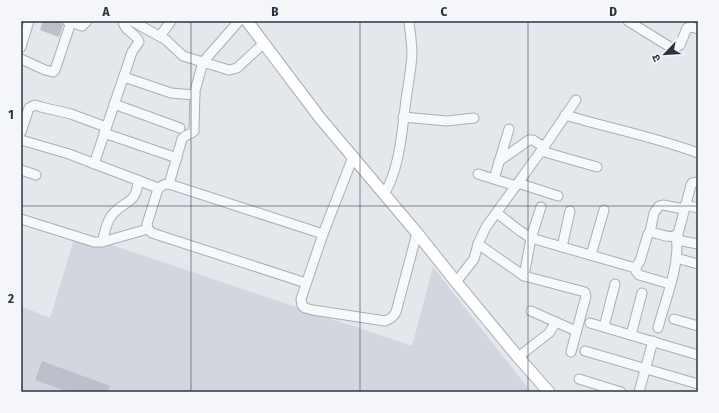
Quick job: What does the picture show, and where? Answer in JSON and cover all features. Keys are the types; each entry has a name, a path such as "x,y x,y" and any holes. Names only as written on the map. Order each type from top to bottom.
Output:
{"main road":[{"path":"246,21 320,118 417,233 518,357 549,392"}],"street":[{"path":"22,42 29,21"},
{"path":"21,59 53,72 55,70 69,22 82,26 87,21"},
{"path":"94,164 132,52 138,42 136,37 125,26 123,21"},
{"path":"132,21 160,36 171,44 179,54 230,70 235,70 264,44"},
{"path":"160,36 171,21"},
{"path":"169,184 176,158 184,137 194,131 195,95 203,62 239,21"},
{"path":"384,194 393,175 399,148 412,55 409,21"},
{"path":"628,21 670,47 675,48 680,45 687,28 692,27 698,29"},
{"path":"124,77 171,93 195,95"},
{"path":"456,282 474,259 478,244 486,227 543,149 576,100"},
{"path":"114,104 180,128"},
{"path":"21,132 29,108 35,106 71,114 105,130 176,158"},
{"path":"565,115 671,143 698,153"},
{"path":"403,117 447,121 474,118"},
{"path":"494,179 509,129"},
{"path":"21,140 69,154 158,188"},
{"path":"499,161 529,140 533,140 543,149 597,167"},
{"path":"353,157 306,283 301,298 302,306 305,308 385,321 390,320 396,312 417,233"},
{"path":"21,170 36,175"},
{"path":"478,174 558,196"},
{"path":"102,242 112,215 133,198 137,191 138,180"},
{"path":"658,328 676,258 677,238 685,207 692,183 698,182"},
{"path":"306,283 152,233 148,229 147,224 158,188 165,184 169,184 323,234"},
{"path":"636,267 640,262 648,234 650,232 654,213 659,206 663,205 698,208"},
{"path":"524,276 531,238 541,208"},
{"path":"591,255 604,210"},
{"path":"562,246 570,211"},
{"path":"497,213 531,238 636,267"},
{"path":"21,219 94,242 102,242 148,229"},
{"path":"650,232 698,244"},
{"path":"478,244 524,276 585,292 586,296 571,352"},
{"path":"676,258 698,264"},
{"path":"636,267 636,271 639,275 670,284"},
{"path":"604,327 615,284"},
{"path":"631,335 642,293"},
{"path":"530,312 576,331"},
{"path":"674,320 698,326"},
{"path":"518,357 549,333 556,322"},
{"path":"590,323 698,355"},
{"path":"639,392 653,342"},
{"path":"585,351 698,384"},
{"path":"579,379 621,392"}],"shaded area":[{"path":"76,233 412,346 433,267 531,392 21,392 21,306 50,318"}],"building":[{"path":"43,21 56,21 63,25 59,37 40,30"},
{"path":"42,361 110,386 108,392 69,392 35,380"}]}
